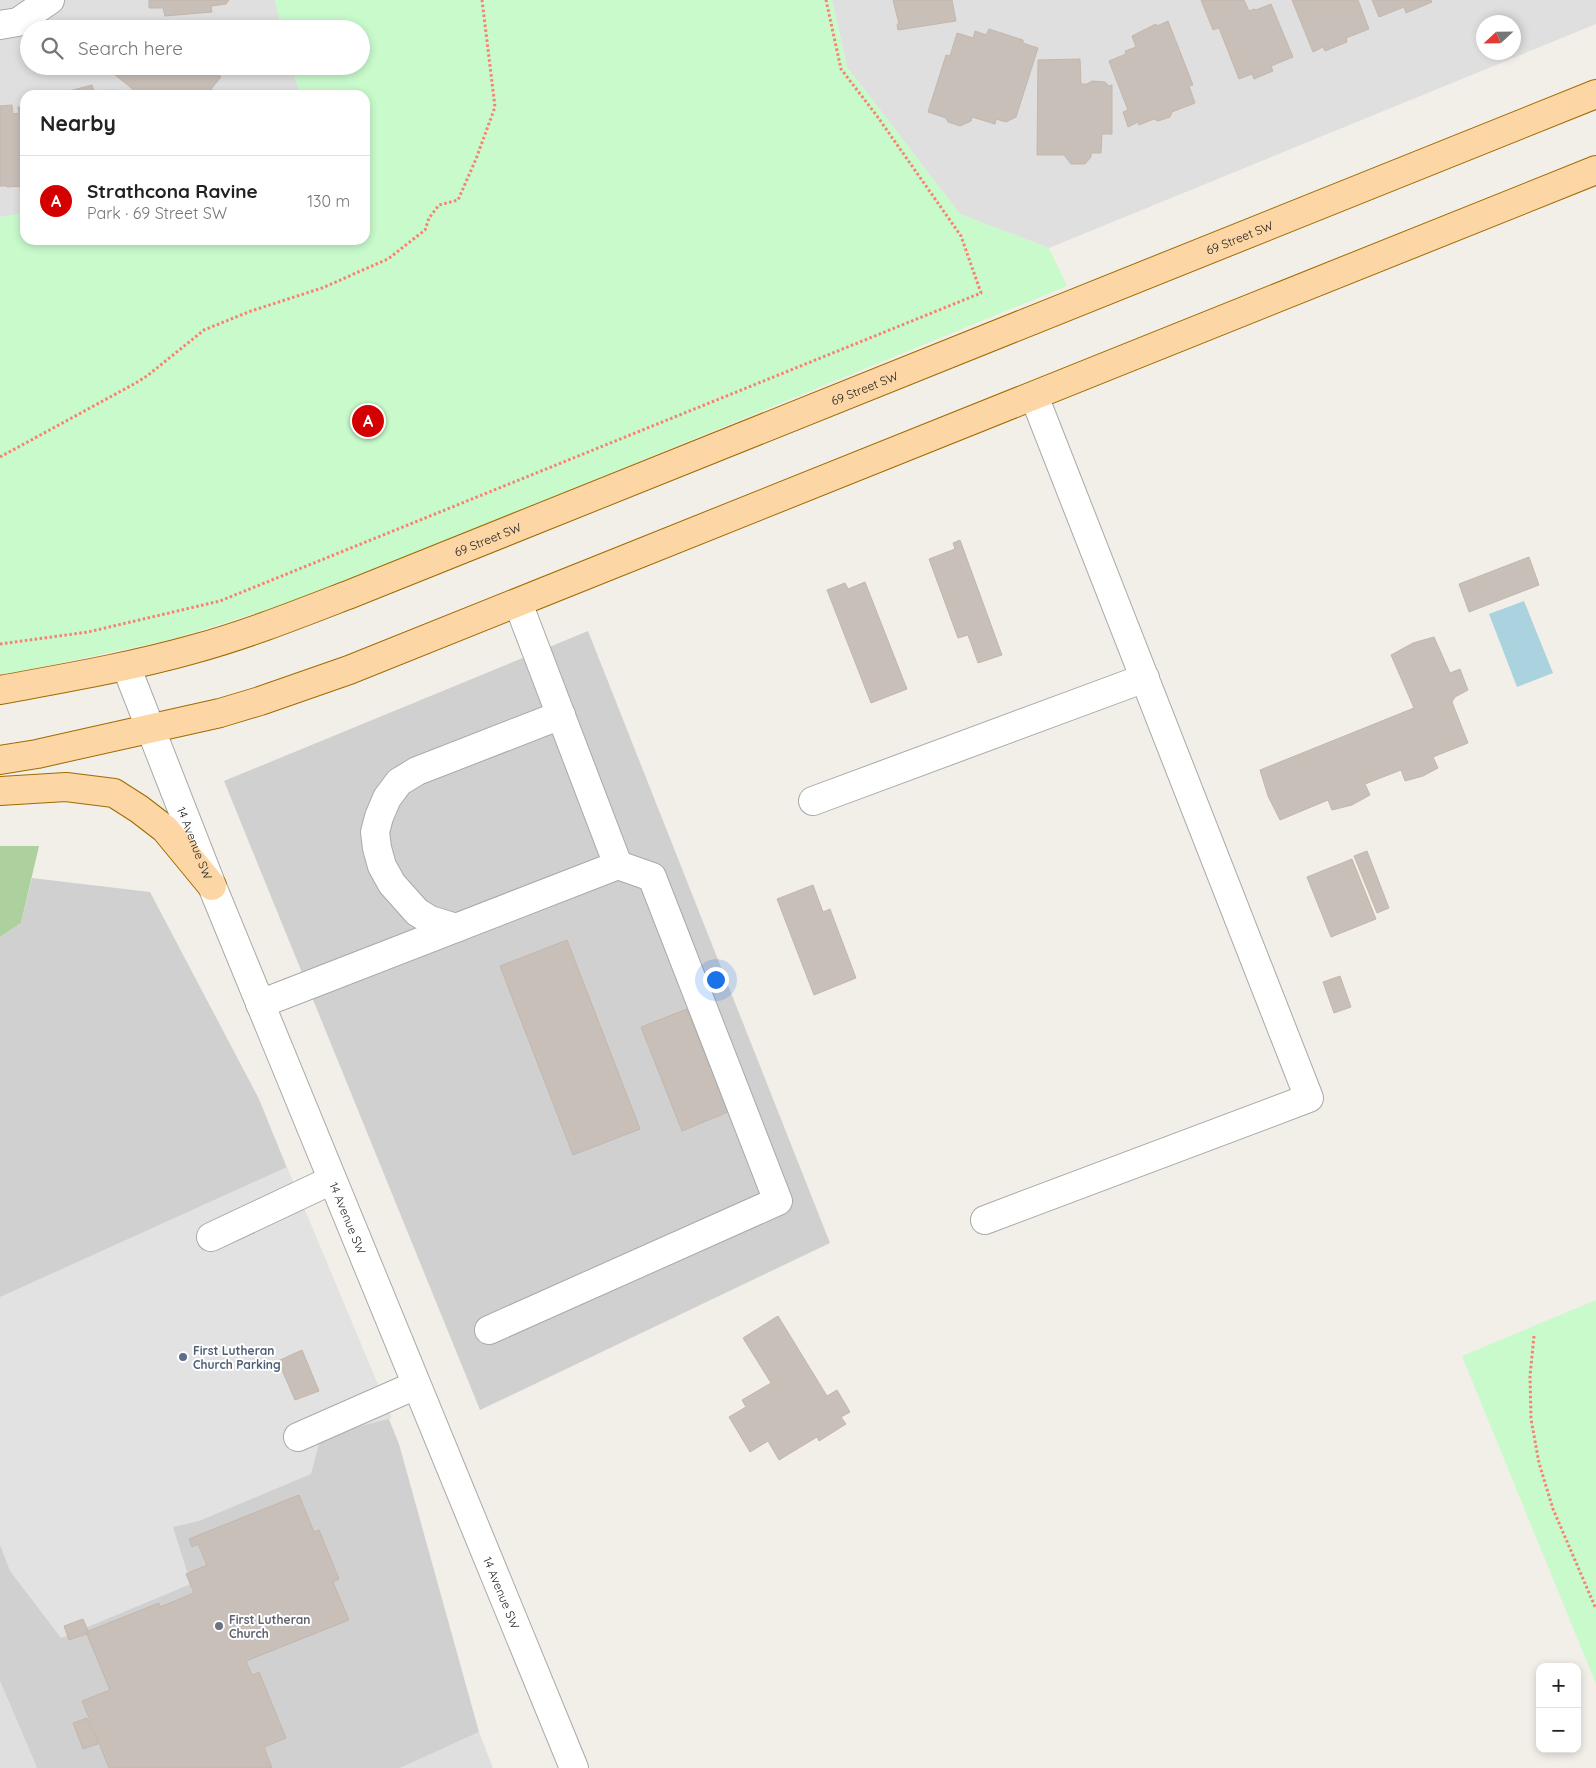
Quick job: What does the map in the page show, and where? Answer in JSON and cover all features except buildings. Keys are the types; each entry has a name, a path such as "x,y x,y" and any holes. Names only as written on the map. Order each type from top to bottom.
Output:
{"main road":[{"name":"69 Street SW","path":"0,690 126,666 196,649 255,630 353,593 1596,94"},
{"path":"0,760 37,754 220,713 277,696 349,670 1596,170"},
{"path":"0,791 66,787 114,793 166,830 212,886"}],"street":[{"path":"21,20 50,0"},
{"path":"0,26 20,21"},
{"path":"985,1220 1309,1098 1034,396"},
{"path":"518,603 618,865"},
{"name":"14 Avenue SW","path":"126,666 212,886 574,1768"},
{"path":"812,802 1145,678"},
{"path":"456,928 430,920 417,912 392,884 382,866 375,832 387,798 399,782 417,771 561,715"},
{"path":"260,1004 618,865 652,877 778,1201 489,1330"},
{"path":"211,1237 332,1180"},
{"path":"298,1437 416,1385"}],"path":[{"path":"0,457 147,376 204,330 322,288 388,260 425,230 429,218 439,205 458,200 495,108 482,0"},
{"path":"0,644 88,632 220,601 981,293 960,236 878,116 841,69 826,0"},
{"path":"1534,1336 1530,1376 1531,1419 1539,1463 1553,1510 1596,1609"}],"shaded area":[{"path":"0,0 275,0 280,20 20,20 20,75 294,75 299,90 20,90 20,214 0,217"},
{"path":"832,0 1596,0 1596,24 1521,55 1521,15 1476,15 1476,60 1508,60 1049,248 960,214 847,67"},
{"path":"588,631 830,1243 480,1410 224,781"},
{"path":"32,878 150,892 259,1099 399,1444 479,1732 400,1768 37,1768 0,1681 0,937 21,923"},
{"name":"First Lutheran Church Parking","path":"287,1167 392,1418 321,1436 311,1474 199,1521 173,1527 191,1584 61,1638 10,1571 0,1545 0,1297"},
{"path":"0,1681 37,1768 0,1768"},
{"path":"479,1732 493,1768 400,1768"}],"green space":[{"path":"275,0 832,0 847,67 960,214 1049,248 1067,286 306,598 169,640 19,672 0,674 0,217 20,214 20,245 370,245 370,90 299,90 294,75 370,75 370,20 280,20"},
{"path":"0,846 39,846 21,923 0,937"},
{"path":"1596,1300 1596,1684 1462,1356"}],"water":[{"path":"1524,601 1553,673 1517,687 1489,614"}],"place":[{"name":"Strathcona Ravine","path":"368,421"},
{"name":"First Lutheran Church Parking","path":"183,1357"},
{"name":"First Lutheran Church","path":"219,1626"}]}
